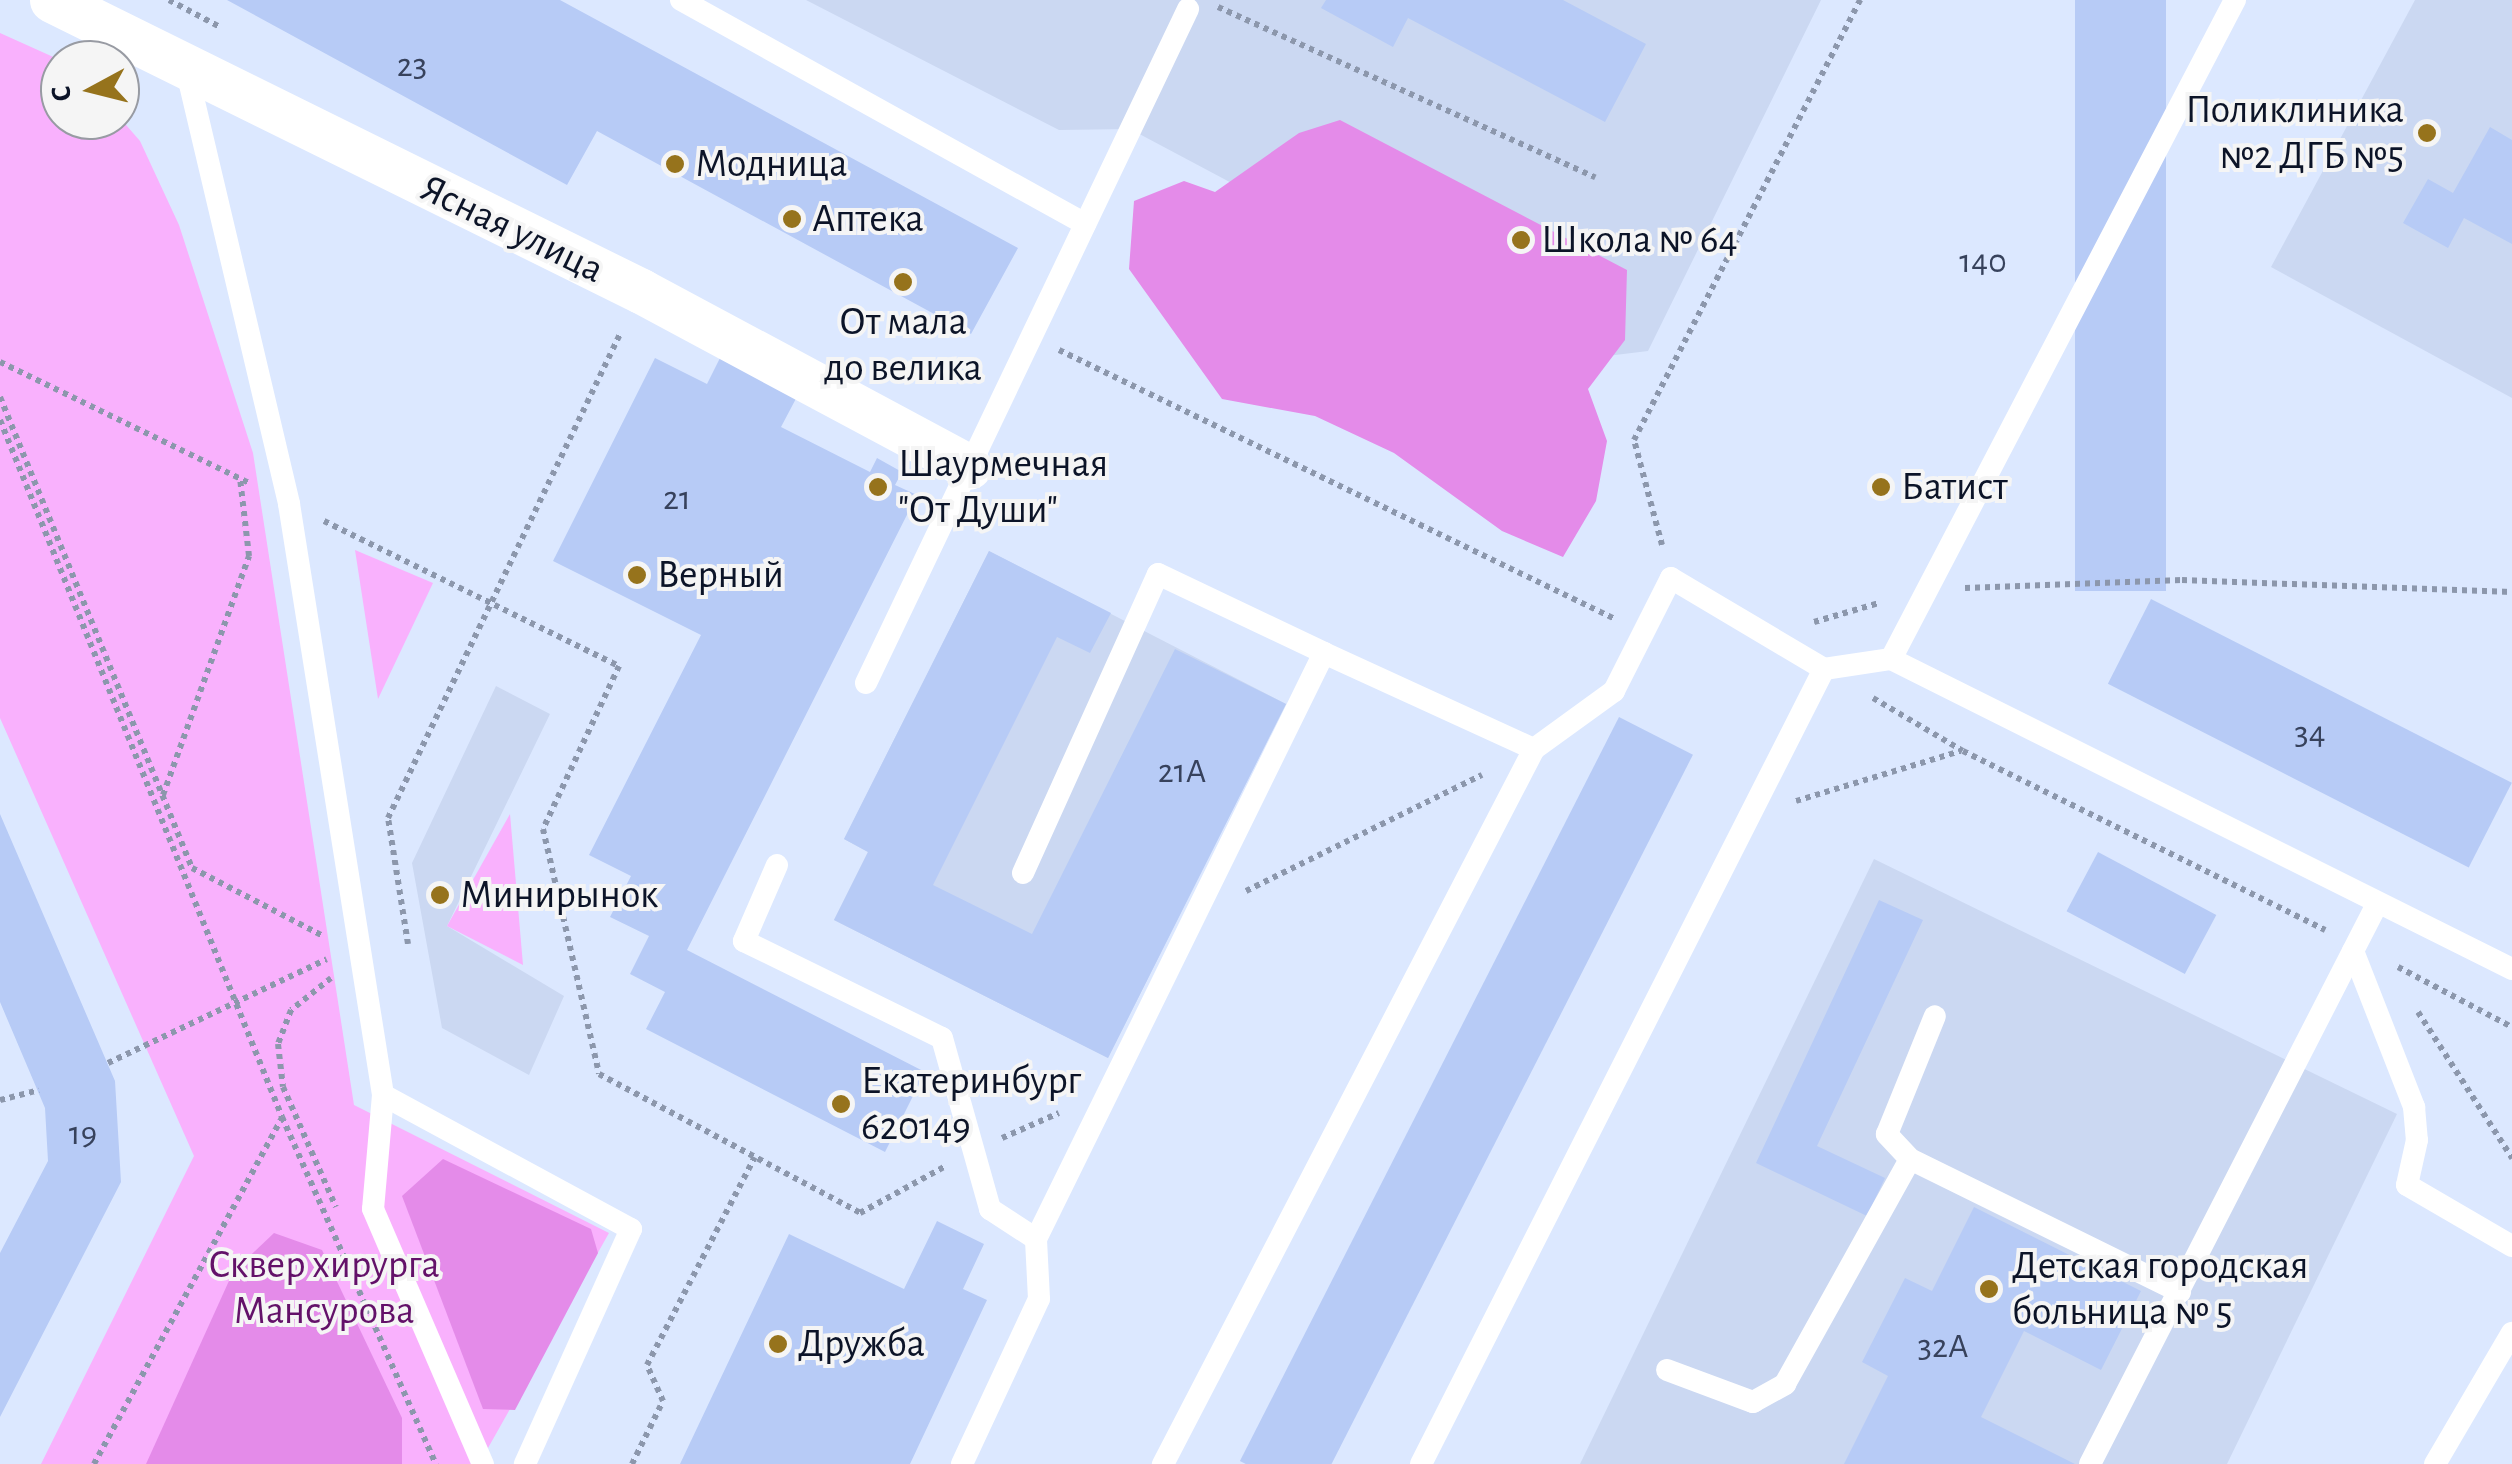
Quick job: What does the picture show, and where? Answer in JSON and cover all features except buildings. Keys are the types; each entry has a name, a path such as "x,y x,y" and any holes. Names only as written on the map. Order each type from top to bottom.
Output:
{"street":[{"name":"Ясная улица","path":"52,0 187,72 640,292 969,467"}],"lane":[{"path":"681,0 1085,224"},
{"path":"1890,659 2235,0"},
{"path":"866,683 969,467 1036,338 1085,224 1188,9"},
{"path":"187,72 289,504 383,1096 373,1209 484,1464"},
{"path":"1023,873 1158,574 1534,749"},
{"path":"1163,1464 1534,749 1614,691 1671,578 1775,633 1824,669 1890,659 2512,969"},
{"path":"962,1464 1038,1299 1036,1239 1324,653"},
{"path":"1422,1464 1824,669"},
{"path":"777,865 744,941 942,1038 970,1152 990,1209 1036,1239"},
{"path":"2090,1464 2378,904"},
{"path":"2355,948 2414,1107 2417,1140 2406,1185 2512,1246"},
{"path":"1935,1016 1887,1134 1910,1158 2180,1292"},
{"path":"383,1096 631,1229 525,1464"},
{"path":"1667,1370 1752,1402 1772,1397 1910,1158"},
{"path":"2435,1464 2512,1334"}],"path":[{"path":"1671,578 1634,440 1860,0"},
{"path":"1188,9 1226,7 1594,177"},
{"path":"408,944 388,818 487,601 640,292"},
{"path":"1036,338 1644,632"},
{"path":"0,362 619,666 544,829 599,1074 860,1213 970,1152 1108,1092"},
{"path":"0,397 192,868 322,933 331,977 290,1010 278,1044 283,1087 450,1464"},
{"path":"0,420 282,1117 436,1464"},
{"path":"158,811 249,556 240,478"},
{"path":"1775,633 1927,590 2182,580 2512,592"},
{"path":"1824,669 1962,751 2355,948"},
{"path":"1196,916 1534,749"},
{"path":"1749,816 1962,751"},
{"path":"108,1063 327,959"},
{"path":"2394,976 2384,959 2512,1027"},
{"path":"2416,1009 2512,1158"},
{"path":"0,1100 39,1090"},
{"path":"94,1464 282,1117"},
{"path":"632,1464 662,1401 647,1365 756,1157"},
{"path":"425,1464 431,1451"}],"shaded area":[{"name":"Школа № 64","path":"806,0 1821,0 1648,351 1566,361 1130,129 1059,130"},
{"name":"Поликлиника №2 ДГБ №5","path":"2415,0 2512,0 2512,398 2271,267"},
{"path":"989,551 1286,704 1108,1058 834,920 868,852 844,839"},
{"name":"Минирынок","path":"496,686 550,714 447,926 564,996 529,1075 442,1028 412,863"},
{"name":"Детская городская больница № 5","path":"1874,859 2397,1114 2227,1464 1580,1464"}],"green space":[{"name":"Сквер хирурга Мансурова","path":"0,33 40,51 40,140 139,140 179,225 253,453 354,1105 609,1233 479,1464 41,1464 194,1156 0,718"},
{"path":"1340,120 1627,270 1625,340 1588,389 1607,441 1596,501 1563,557 1502,531 1394,453 1315,416 1222,399 1129,269 1134,201 1184,181 1215,192 1299,133"},
{"path":"355,550 433,583 378,699"},
{"path":"510,814 523,965 447,926"},
{"path":"443,1159 591,1229 598,1253 515,1410 483,1409 402,1196"},
{"path":"274,1233 322,1250 402,1418 402,1464 146,1464 233,1272"}],"place":[{"name":"Поликлиника №2 ДГБ №5","path":"2427,133"},
{"name":"Модница","path":"675,164"},
{"name":"Аптека","path":"792,219"},
{"name":"Школа № 64","path":"1521,240"},
{"name":"От мала до велика","path":"903,282"},
{"name":"Шаурмечная \"От Души\"","path":"878,487"},
{"name":"Батист","path":"1881,487"},
{"name":"Верный","path":"637,575"},
{"name":"Минирынок","path":"440,895"},
{"name":"Екатеринбург 620149","path":"841,1104"},
{"name":"Детская городская больница № 5","path":"1989,1289"},
{"name":"Дружба","path":"778,1344"}]}
